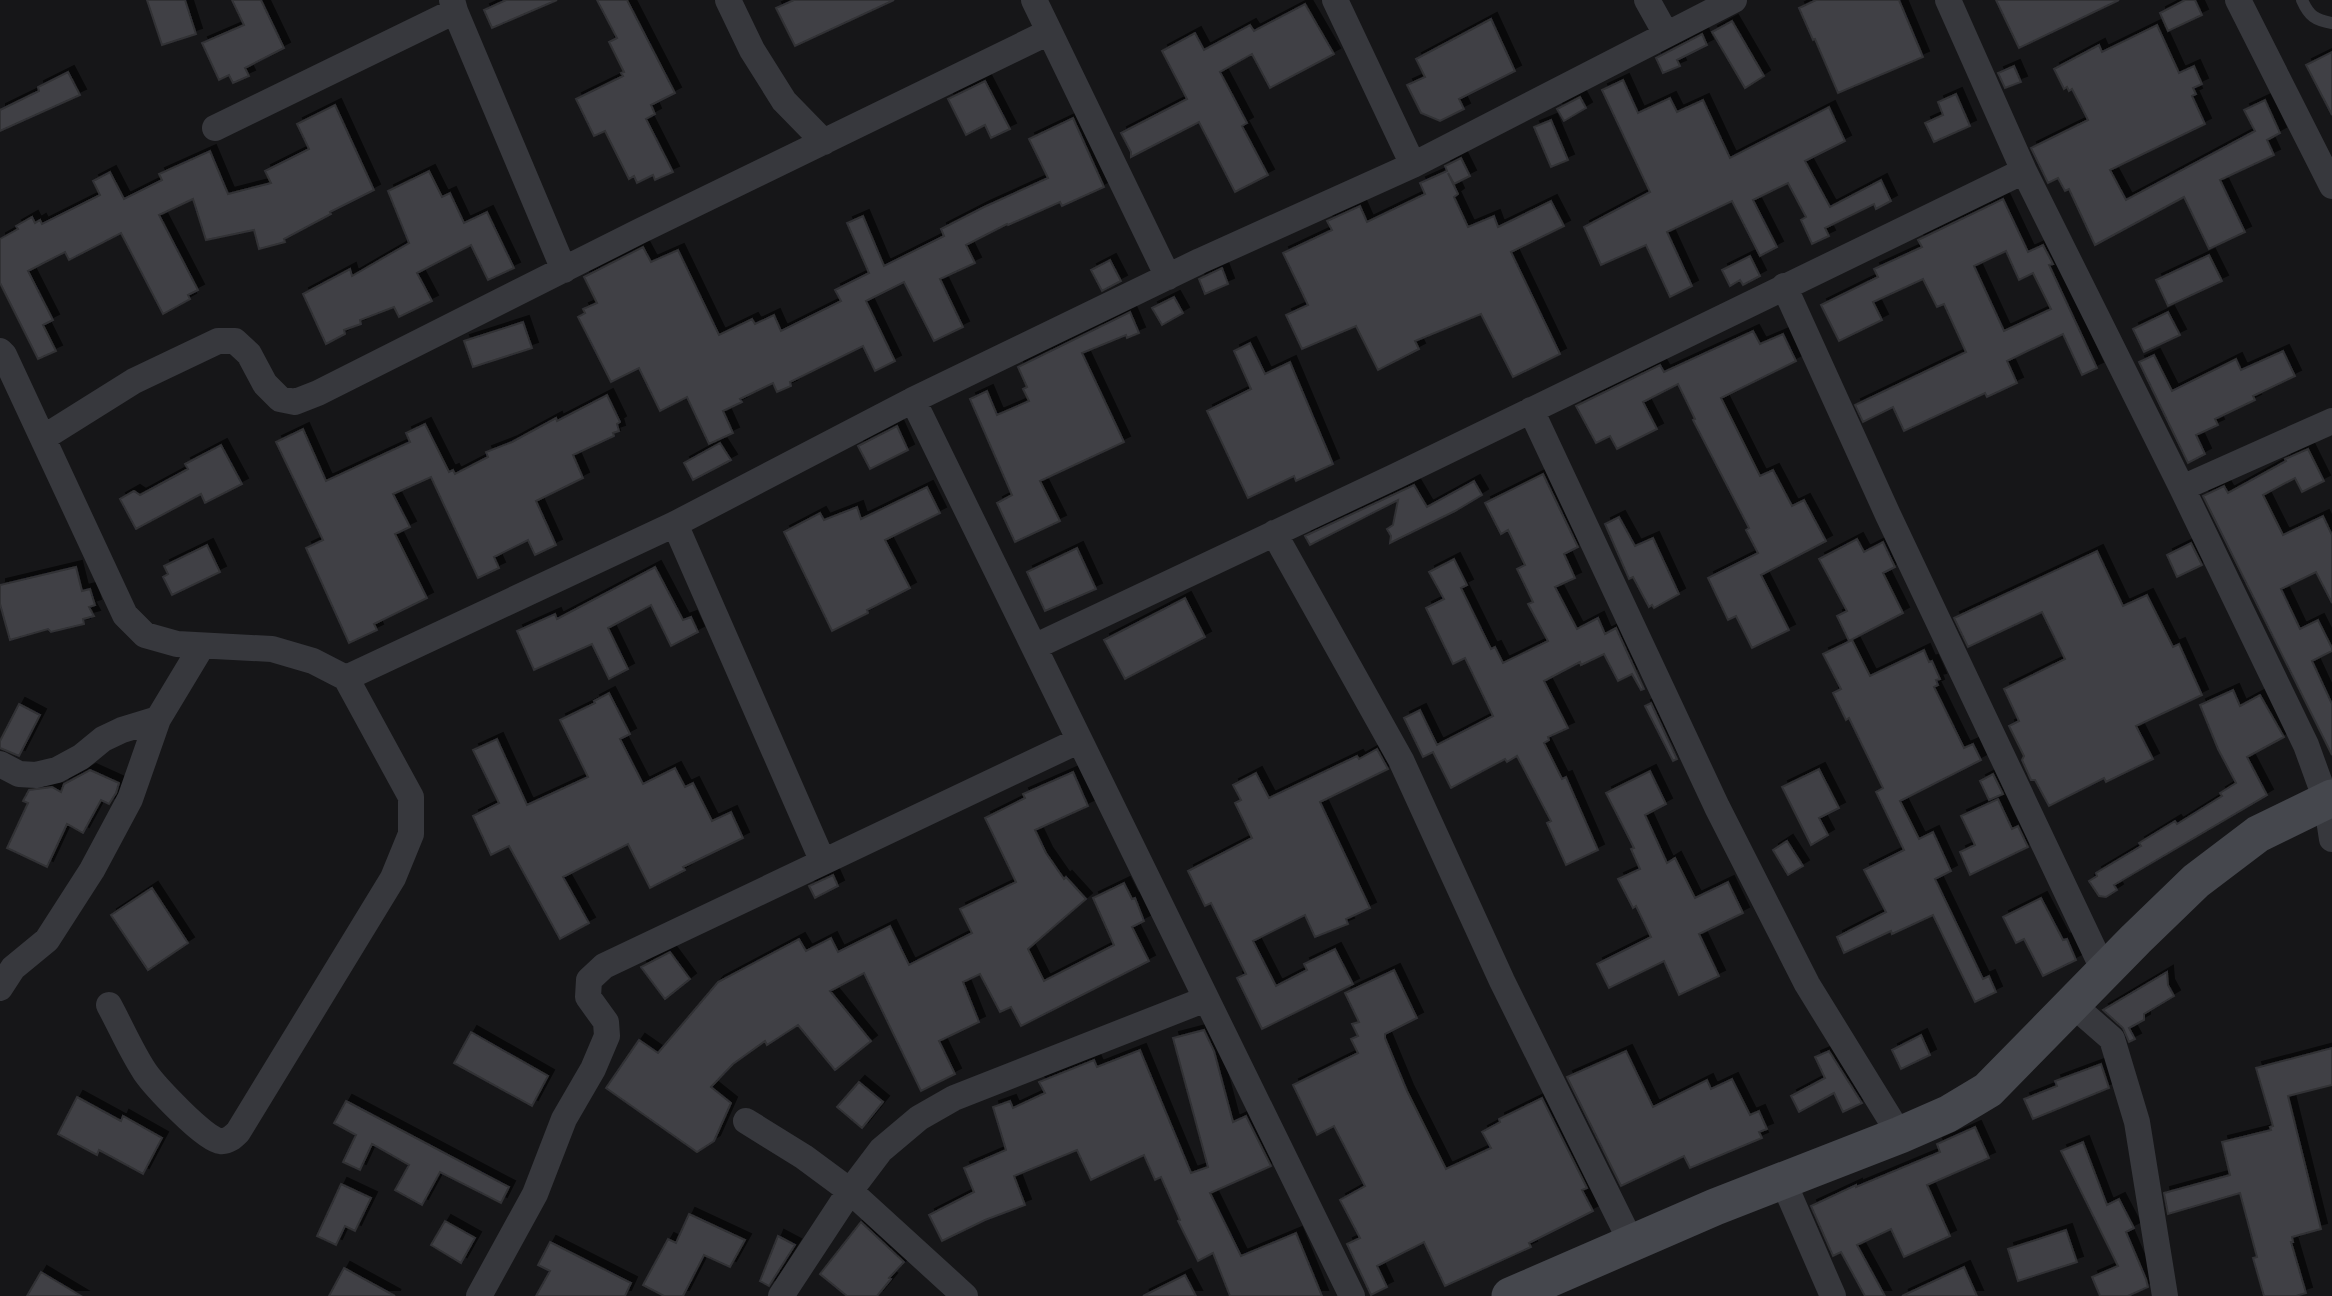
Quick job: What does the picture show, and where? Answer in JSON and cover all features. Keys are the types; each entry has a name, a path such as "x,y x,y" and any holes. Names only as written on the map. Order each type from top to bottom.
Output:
{"street":[{"path":"728,0 752,50 784,101 824,142"},
{"path":"1034,0 1168,277"},
{"path":"1335,0 1413,165"},
{"path":"1647,0 1666,34"},
{"path":"346,678 675,524 912,400 1168,277 1413,165 1734,0"},
{"path":"1948,0 2024,171 2306,745 2329,799 2332,839"},
{"path":"2238,0 2332,186"},
{"path":"215,128 453,6 565,270"},
{"path":"43,438 134,381 218,341 236,341 249,354 265,384 279,399 295,402 318,393 1049,32"},
{"path":"1034,647 2024,171"},
{"path":"1784,286 1888,515 2104,971"},
{"path":"0,351 125,615 145,635 177,644 272,649 313,661 346,678 411,797 411,834 393,878 238,1132 230,1139 219,1142 208,1136 166,1097 145,1071 109,1005"},
{"path":"912,400 1352,1296"},
{"path":"1531,410 1717,807 1807,984 1900,1135"},
{"path":"2182,488 2332,421"},
{"path":"675,524 823,862"},
{"path":"1274,533 1401,760 1502,981 1632,1244"},
{"path":"0,988 13,968 47,940 92,870 130,799 158,719 202,646"},
{"path":"0,764 19,774 36,775 57,770 81,757 103,739 158,719"},
{"path":"480,1296 535,1194 564,1119 593,1069 607,1036 606,1022 588,997 589,980 604,966 1078,741"},
{"path":"1530,1292 1715,1208 1948,1114 1989,1090 2196,881 2258,834 2329,799"},
{"path":"781,1296 850,1191 881,1150 919,1118 954,1098 1206,999"},
{"path":"2072,1004 2112,1039 2137,1122 2165,1296"},
{"path":"746,1121 804,1157 850,1191 965,1296"},
{"path":"1783,1181 1833,1296"}],"lane":[{"path":"2302,0 2308,14 2320,21 2332,23"}],"building":[{"path":"147,0 185,0 196,34 162,45"},
{"path":"232,0 261,0 284,48 245,68 249,76 233,83 229,75 219,80 202,43 244,25"},
{"path":"506,0 557,0 492,28 484,10"},
{"path":"597,0 627,0 675,93 651,105 655,114 646,119 673,172 655,180 653,175 637,183 634,176 629,179 605,131 594,136 576,99 623,76 621,73 624,72 609,42 617,38"},
{"path":"794,0 894,0 795,46 776,8"},
{"path":"1816,0 1899,0 1923,57 1838,93 1799,8"},
{"path":"1996,0 2119,0 2019,48"},
{"path":"2185,0 2195,0 2202,15 2168,31 2160,13"},
{"path":"1305,4 1334,54 1270,88 1252,54 1220,72 1247,123 1242,126 1268,175 1235,192 1199,122 1131,157 1121,133 1187,99 1162,51 1195,33 1204,50 1250,25 1254,31"},
{"path":"1491,19 1515,71 1459,99 1464,109 1440,121 1421,113 1407,85 1425,77 1416,59"},
{"path":"1732,21 1764,76 1745,88 1712,32"},
{"path":"2157,25 2179,73 2194,66 2202,84 2193,88 2196,94 2192,96 2205,124 2110,170 2126,200 2255,131 2244,110 2265,100 2280,133 2267,140 2274,155 2220,180 2245,232 2209,249 2184,197 2095,245 2069,189 2065,191 2058,178 2048,183 2031,148 2088,120 2072,89 2064,89 2054,69 2099,45 2102,52"},
{"path":"1702,34 1707,45 1677,60 1680,66 1663,73 1656,58"},
{"path":"2332,52 2332,115 2306,65"},
{"path":"2014,66 2021,82 2005,88 1998,73"},
{"path":"68,72 80,95 0,131 0,110 39,91 38,87"},
{"path":"1623,80 1638,113 1670,98 1677,112 1703,100 1730,158 1829,107 1845,141 1805,161 1830,207 1881,180 1891,201 1876,209 1874,204 1825,228 1829,236 1812,244 1801,220 1806,217 1788,183 1753,200 1777,247 1760,256 1732,201 1667,232 1692,286 1670,297 1646,245 1601,265 1584,227 1650,192 1602,90"},
{"path":"985,81 1010,129 991,138 985,125 966,135 948,99"},
{"path":"1956,94 1970,126 1934,142 1925,123 1943,115 1938,102"},
{"path":"1580,97 1586,108 1564,121 1557,109"},
{"path":"335,105 374,190 330,212 331,214 284,239 285,242 259,249 254,230 206,240 193,199 159,215 198,290 188,295 190,299 163,314 121,233 69,260 65,252 28,271 53,320 43,325 56,351 38,359 0,283 0,239 32,217 35,223 40,220 42,224 100,195 93,181 110,172 124,199 162,180 159,174 210,151 228,194 271,183 265,171 309,149 297,124"},
{"path":"1073,118 1104,187 1062,206 1060,202 1007,224 966,245 975,263 940,279 963,327 934,341 904,282 866,301 895,361 875,371 863,346 790,382 791,386 777,392 773,383 740,399 742,402 723,411 733,433 709,444 687,397 660,411 639,368 611,382 578,317 585,313 583,309 597,303 584,277 643,247 651,262 678,250 719,335 752,319 755,324 774,315 781,331 841,301 835,290 869,273 847,223 863,216 884,266 944,236 941,229 1048,178 1029,139"},
{"path":"1551,120 1568,160 1551,167 1534,127"},
{"path":"1461,158 1470,176 1454,184 1448,173 1458,194 1454,197 1468,227 1494,216 1498,227 1551,201 1564,226 1511,252 1560,354 1513,377 1481,314 1415,341 1419,349 1378,370 1356,326 1302,349 1286,315 1308,305 1283,253 1332,230 1327,221 1360,206 1367,222 1425,194 1420,183 1447,171 1445,166"},
{"path":"429,171 442,197 450,193 464,223 487,212 514,268 488,280 471,245 417,273 432,301 399,317 394,307 360,320 361,324 344,330 345,334 326,344 303,294 350,269 352,276 409,243 388,191"},
{"path":"2003,199 2028,252 2043,245 2053,264 2049,265 2097,368 2082,375 2063,334 2007,361 2017,383 1987,397 1985,393 1904,431 1893,407 1863,422 1855,405 1966,352 1944,304 1937,307 1923,279 1873,302 1882,320 1839,341 1821,305 1878,277 1874,269 1922,247 1918,240","holes":["2006,251 2019,280 2033,273 2051,309 2004,331 1974,266"]},
{"path":"2209,255 2222,281 2168,306 2156,280"},
{"path":"1750,256 1760,276 1743,285 1740,280 1730,286 1722,270"},
{"path":"1110,260 1121,281 1102,291 1091,270"},
{"path":"1222,268 1228,284 1205,294 1199,279"},
{"path":"1174,297 1183,313 1162,325 1152,308"},
{"path":"1130,312 1139,333 1127,338 1126,335 1082,353 1124,442 1040,481 1060,521 1015,542 997,503 1012,495 970,399 987,391 997,415 1029,401 1023,389 1027,387 1018,367"},
{"path":"2168,312 2180,335 2144,352 2133,329"},
{"path":"523,322 532,348 473,367 464,341"},
{"path":"1753,331 1760,344 1783,334 1796,361 1721,398 1760,476 1773,470 1792,506 1804,500 1826,541 1761,575 1789,630 1752,648 1736,616 1728,620 1708,578 1758,553 1746,530 1749,528 1693,420 1695,419 1678,384 1643,402 1657,429 1617,449 1610,436 1596,443 1576,406 1660,365 1664,372"},
{"path":"1250,343 1265,374 1290,362 1333,464 1296,481 1294,476 1248,498 1207,411 1251,389 1234,351"},
{"path":"2283,351 2295,376 2253,396 2255,400 2215,419 2218,425 2196,435 2205,454 2188,463 2139,362 2154,355 2172,391 2236,359 2241,370"},
{"path":"607,395 620,422 617,424 619,431 613,433 614,436 573,455 583,478 536,501 556,545 535,555 528,540 494,557 499,568 478,578 431,477 393,494 410,527 395,534 427,598 374,624 377,630 349,643 306,548 323,540 276,442 303,429 326,481 410,442 406,433 425,424 449,472 453,470 455,474 488,457 486,452 512,442 556,418 557,421"},
{"path":"897,426 908,450 870,469 858,446"},
{"path":"720,443 731,460 693,480 684,463"},
{"path":"221,445 242,484 205,503 201,494 136,529 120,499 134,491 140,495 188,469 185,464"},
{"path":"2308,449 2324,481 2302,492 2295,478 2263,495 2283,535 2323,516 2332,535 2332,603 2316,572 2281,589 2300,629 2318,620 2332,648 2332,651 2312,661 2332,704 2332,755 2203,496 2224,486 2228,493 2286,461 2285,459"},
{"path":"1543,474 1578,547 1564,554 1575,578 1555,587 1577,629 1598,618 1605,634 1616,628 1644,689 1641,690 1632,674 1618,681 1604,654 1581,665 1580,662 1544,681 1568,728 1548,737 1549,740 1544,743 1562,779 1566,777 1598,850 1566,865 1547,823 1551,821 1517,756 1507,762 1505,759 1451,788 1433,752 1423,757 1404,718 1420,710 1437,745 1493,716 1465,658 1453,664 1426,608 1444,599 1429,572 1454,559 1467,585 1461,588 1491,649 1495,647 1503,663 1548,641 1528,604 1533,602 1517,569 1525,565 1508,530 1501,534 1485,503"},
{"path":"1474,481 1482,495 1390,543 1391,536 1387,529 1393,525 1398,500 1310,545 1305,536 1414,485 1427,507"},
{"path":"927,487 940,513 885,540 910,588 832,631 784,532 820,513 824,520 857,507 861,519"},
{"path":"1619,517 1635,546 1653,538 1679,594 1654,608 1652,605 1649,607 1633,577 1629,579 1605,524"},
{"path":"1857,539 1864,552 1883,542 1895,567 1883,573 1903,613 1849,641 1837,616 1847,611 1819,559"},
{"path":"2191,543 2202,565 2177,577 2167,555"},
{"path":"207,545 220,572 172,595 163,577 168,574 164,566"},
{"path":"1077,548 1096,589 1045,611 1027,572"},
{"path":"2097,551 2123,606 2147,595 2173,647 2179,644 2202,695 2136,726 2153,759 2106,782 2104,778 2049,806 2035,780 2031,780 2022,760 2024,756 2009,726 2019,721 2004,689 2065,659 2042,612 1968,647 1954,618"},
{"path":"76,567 82,591 90,589 95,605 89,607 94,616 83,619 84,624 51,632 48,629 10,640 0,604 0,585"},
{"path":"655,567 683,620 691,617 698,632 671,646 651,605 608,628 628,669 609,679 592,644 534,670 517,631 555,614 557,619"},
{"path":"1185,598 1205,637 1125,679 1104,640"},
{"path":"1852,640 1870,676 1924,650 1940,679 1936,680 1938,685 1934,687 1964,748 1973,744 1981,760 1900,801 1919,839 1933,832 1951,871 1935,879 1983,979 1989,976 1996,992 1975,1002 1933,915 1844,953 1837,937 1886,912 1864,870 1904,850 1876,792 1883,788 1849,718 1846,720 1833,693 1841,689 1823,654"},
{"path":"2233,690 2240,706 2260,695 2284,737 2247,757 2267,795 2114,885 2117,890 2106,897 2099,896 2089,881 2097,876 2096,873 2141,846 2139,843 2175,821 2177,824 2222,796 2220,793 2236,783 2200,705"},
{"path":"609,693 630,734 620,739 643,784 675,768 685,787 693,783 712,821 731,812 743,838 683,867 685,870 650,888 628,844 563,877 589,923 560,939 509,846 491,855 473,816 499,803 473,750 497,739 527,805 588,777 560,720"},
{"path":"1651,703 1677,759 1673,761 1645,706"},
{"path":"19,704 40,715 19,756 0,748 0,741"},
{"path":"1377,749 1388,769 1320,802 1370,908 1346,919 1348,924 1315,937 1305,915 1253,941 1276,986 1307,970 1304,964 1335,949 1353,984 1262,1029 1237,978 1246,974 1211,903 1205,906 1188,871 1252,838 1235,803 1241,800 1233,785 1256,773 1269,798"},
{"path":"1819,769 1839,808 1819,818 1828,835 1811,845 1782,787"},
{"path":"90,770 119,783 116,793 109,804 101,800 83,833 67,824 47,867 7,848 28,803 23,801 29,790 52,787 61,792 64,784"},
{"path":"1650,771 1666,804 1645,815 1667,863 1675,858 1695,898 1728,882 1743,913 1699,934 1719,976 1679,995 1664,961 1609,988 1597,964 1651,937 1636,906 1633,908 1618,879 1640,869 1631,849 1634,848 1606,793"},
{"path":"1073,772 1088,806 1035,830 1046,853 1064,879 1066,877 1086,899 1028,949 1044,981 1114,945 1093,898 1124,883 1132,899 1135,898 1144,921 1132,927 1149,961 1021,1026 1011,1007 1000,1012 980,974 963,982 979,1022 939,1041 955,1074 921,1091 864,973 830,991 871,1041 835,1070 798,1025 767,1045 765,1041 733,1064 711,1087 731,1103 714,1141 697,1152 606,1088 639,1040 658,1053 718,982 799,939 806,951 831,938 838,952 890,926 909,965 972,933 960,909 1016,882 985,818 1025,798 1023,794"},
{"path":"1993,774 2003,794 1989,800 1980,781"},
{"path":"1998,799 2012,829 2018,826 2028,847 1970,875 1960,852 1975,845 1961,816"},
{"path":"1787,841 1803,866 1788,875 1773,850"},
{"path":"833,875 838,886 815,898 809,886"},
{"path":"152,888 188,943 148,970 111,915"},
{"path":"2041,898 2063,940 2067,939 2076,960 2043,976 2024,939 2016,943 2003,917"},
{"path":"670,952 690,979 665,999 641,967"},
{"path":"1394,970 1417,1018 1385,1034 1385,1038 1407,1091 1446,1169 1491,1148 1482,1132 1500,1122 1499,1119 1542,1098 1587,1188 1582,1190 1593,1211 1529,1243 1531,1247 1445,1286 1424,1242 1377,1266 1387,1287 1371,1295 1347,1244 1360,1238 1340,1200 1365,1186 1334,1126 1317,1135 1293,1085 1358,1053 1351,1039 1358,1036 1352,1024 1359,1022 1345,993"},
{"path":"2167,972 2168,985 2174,996 2144,1014 2144,1020 2129,1028 2135,1039 2129,1042 2123,1028 2103,1010"},
{"path":"1204,1030 1214,1051 1233,1122 1246,1116 1271,1166 1210,1193 1241,1256 1296,1233 1322,1296 1230,1296 1213,1253 1198,1261 1178,1221 1180,1220 1161,1177 1155,1180 1144,1155 1091,1180 1077,1150 1014,1176 1025,1205 985,1220 942,1241 929,1215 974,1192 964,1168 1006,1150 993,1107 1010,1101 1013,1108 1045,1093 1039,1082 1094,1060 1097,1067 1140,1050 1191,1173 1208,1167 1173,1038"},
{"path":"471,1032 548,1076 532,1106 454,1063"},
{"path":"1921,1035 1930,1055 1901,1069 1892,1050"},
{"path":"2332,1048 2332,1085 2288,1096 2321,1229 2292,1237 2291,1242 2306,1293 2296,1296 2264,1296 2240,1193 2168,1214 2164,1193 2230,1175 2222,1142 2271,1130 2270,1127 2273,1126 2256,1068"},
{"path":"1626,1051 1653,1107 1707,1080 1711,1089 1732,1079 1750,1115 1759,1111 1767,1129 1759,1132 1762,1138 1690,1168 1684,1156 1621,1186 1567,1077"},
{"path":"1829,1051 1862,1103 1843,1112 1834,1093 1799,1112 1791,1096 1825,1078 1815,1057"},
{"path":"2101,1064 2109,1088 2033,1119 2024,1099 2057,1086 2055,1081"},
{"path":"859,1082 883,1102 862,1128 837,1107"},
{"path":"77,1097 121,1121 123,1116 162,1138 143,1174 99,1150 97,1155 58,1134"},
{"path":"346,1101 509,1187 501,1203 440,1172 422,1205 395,1190 409,1165 372,1144 360,1170 343,1162 356,1135 334,1123"},
{"path":"1975,1127 1989,1158 1927,1185 1950,1236 1904,1257 1891,1229 1857,1245 1885,1296 1865,1296 1841,1252 1833,1256 1811,1206 1940,1152 1937,1144"},
{"path":"2083,1142 2107,1205 2119,1199 2134,1228 2126,1232 2148,1287 2128,1296 2100,1296 2092,1277 2118,1266 2061,1151"},
{"path":"341,1184 371,1198 355,1231 345,1226 336,1245 317,1236"},
{"path":"689,1214 745,1240 730,1267 704,1255 683,1296 664,1296 643,1285 668,1239 676,1243"},
{"path":"445,1221 475,1238 461,1263 431,1245"},
{"path":"861,1222 904,1262 877,1296 847,1296 820,1274"},
{"path":"2066,1230 2077,1262 2018,1281 2008,1249"},
{"path":"778,1236 795,1245 769,1286 760,1281"},
{"path":"550,1242 631,1283 625,1296 536,1296 550,1271 538,1265"},
{"path":"1964,1267 1977,1296 1902,1296"},
{"path":"344,1268 395,1296 329,1296"},
{"path":"41,1272 81,1296 27,1296"},
{"path":"1185,1275 1196,1296 1143,1296"}]}
